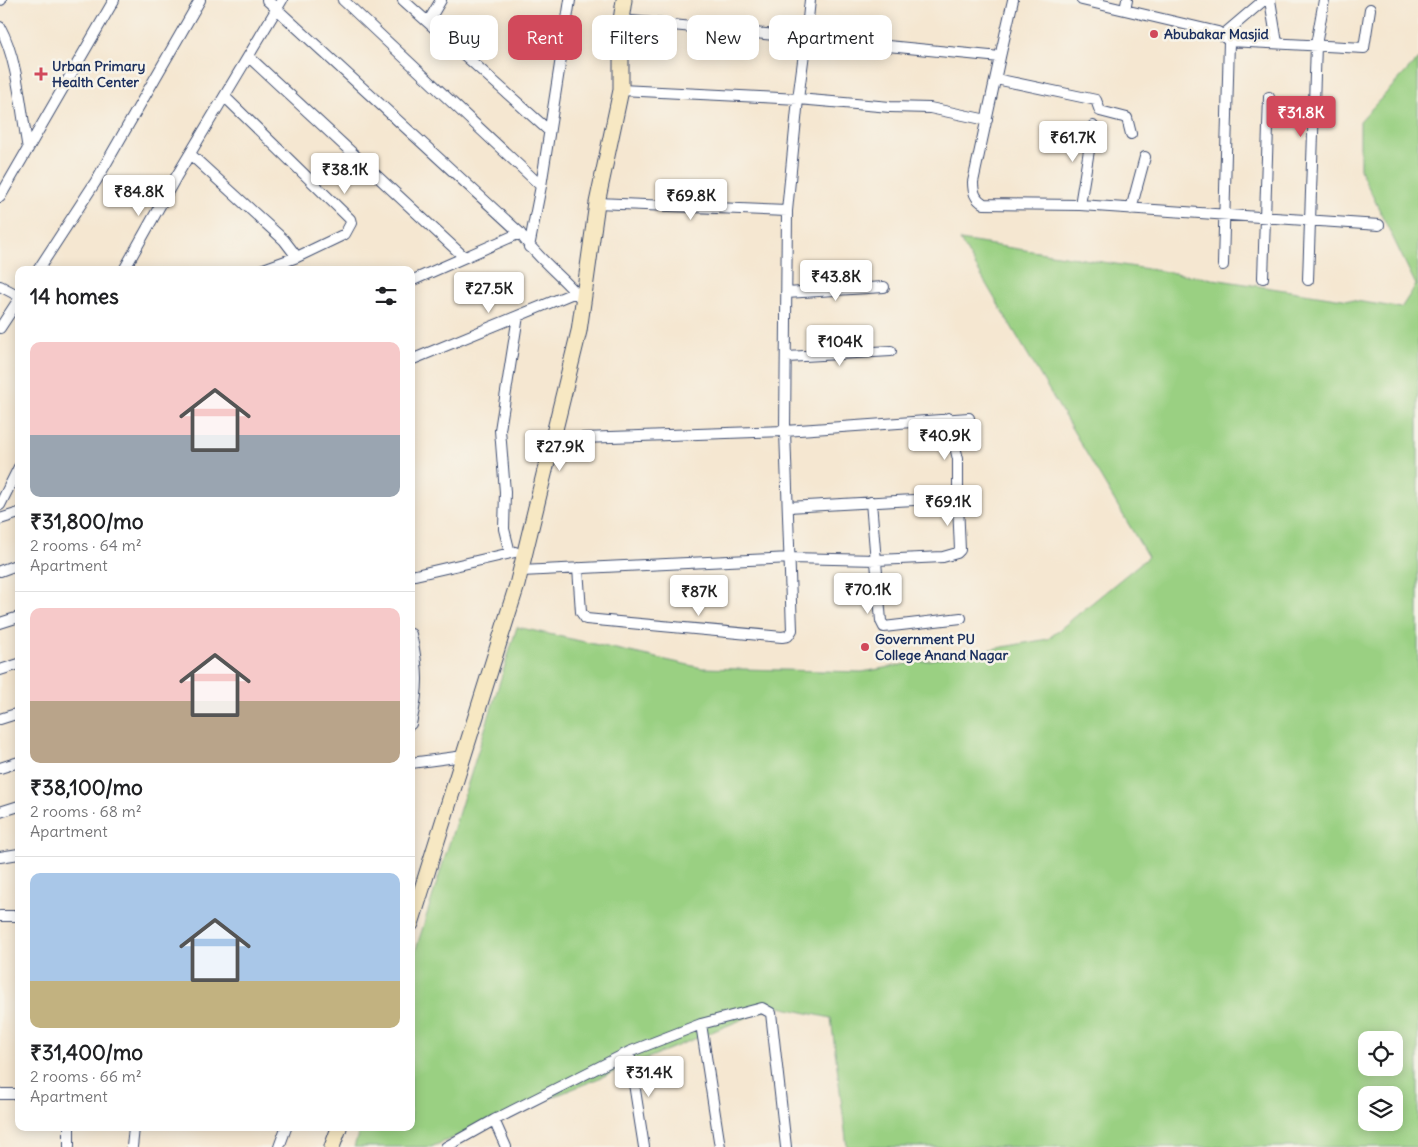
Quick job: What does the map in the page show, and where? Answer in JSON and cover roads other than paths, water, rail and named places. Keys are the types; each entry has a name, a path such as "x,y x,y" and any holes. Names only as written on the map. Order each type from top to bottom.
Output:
{"street":[{"path":"0,197 114,0"},
{"path":"41,266 96,181 200,0"},
{"path":"267,0 279,5 520,233 529,247 580,297"},
{"path":"342,0 541,186"},
{"path":"403,0 548,130"},
{"path":"428,22 441,0"},
{"path":"529,247 541,186 548,130 570,0"},
{"path":"622,15 624,0"},
{"path":"808,15 810,0"},
{"path":"1013,0 973,182 973,190 979,202 984,204 1080,205 1379,225"},
{"path":"1082,0 1126,5 1227,38 1364,48 1370,9"},
{"path":"1223,265 1227,38 1264,0"},
{"path":"1270,0 1277,43"},
{"path":"1308,280 1312,221 1316,46 1324,0"},
{"path":"126,266 190,154 250,57 279,5"},
{"path":"677,25 769,34"},
{"path":"0,27 6,38 16,80 28,149"},
{"path":"892,46 1000,57"},
{"path":"250,57 462,256"},
{"path":"415,911 521,571 553,439 579,331 580,297 596,204 621,90 621,60"},
{"path":"578,568 582,615 586,619 782,637 788,636 792,630 785,431 787,211 803,60"},
{"path":"996,79 1096,100 1100,111 1127,118 1131,134"},
{"path":"621,90 930,108 987,120"},
{"path":"225,97 350,219 351,223 345,234 297,258 273,266"},
{"path":"1263,278 1269,97"},
{"path":"1080,205 1093,126"},
{"path":"190,154 284,240 297,258"},
{"path":"1131,209 1145,157"},
{"path":"596,204 787,211"},
{"path":"415,279 462,256 520,233"},
{"path":"0,286 15,295"},
{"path":"786,293 884,287"},
{"path":"415,358 518,316 580,297"},
{"path":"0,328 15,304"},
{"path":"510,553 504,529 505,492 500,430 518,316"},
{"path":"787,357 891,351"},
{"path":"521,571 790,558 877,560 943,557 957,554 960,550 958,459 948,418"},
{"path":"553,439 785,431 969,418"},
{"path":"0,505 15,476"},
{"path":"788,507 950,498 958,504"},
{"path":"870,502 877,560 881,621 884,627 961,618"},
{"path":"0,519 15,514"},
{"path":"415,575 526,549"},
{"path":"0,571 15,565"},
{"path":"0,623 15,618"},
{"path":"415,651 418,692 415,706"},
{"path":"0,670 15,665"},
{"path":"0,719 15,714"},
{"path":"415,762 464,756"},
{"path":"0,768 15,763"},
{"path":"0,812 15,807"},
{"path":"0,857 15,855"},
{"path":"0,916 15,916"},
{"path":"446,1147 494,1120 629,1052 701,1024 762,1008 771,1014 786,1147"},
{"path":"701,1024 720,1147"},
{"path":"629,1052 644,1147"},
{"path":"0,1094 15,1094"},
{"path":"494,1120 506,1147"},
{"path":"69,1131 69,1147"},
{"path":"132,1147 134,1131"},
{"path":"280,1147 285,1131"},
{"path":"332,1147 338,1131"}],"place":[{"name":"Abubakar Masjid","path":"1154,34"},
{"name":"Urban Primary Health Center","path":"41,74"},
{"name":"Government PU College Anand Nagar","path":"865,647"}]}
